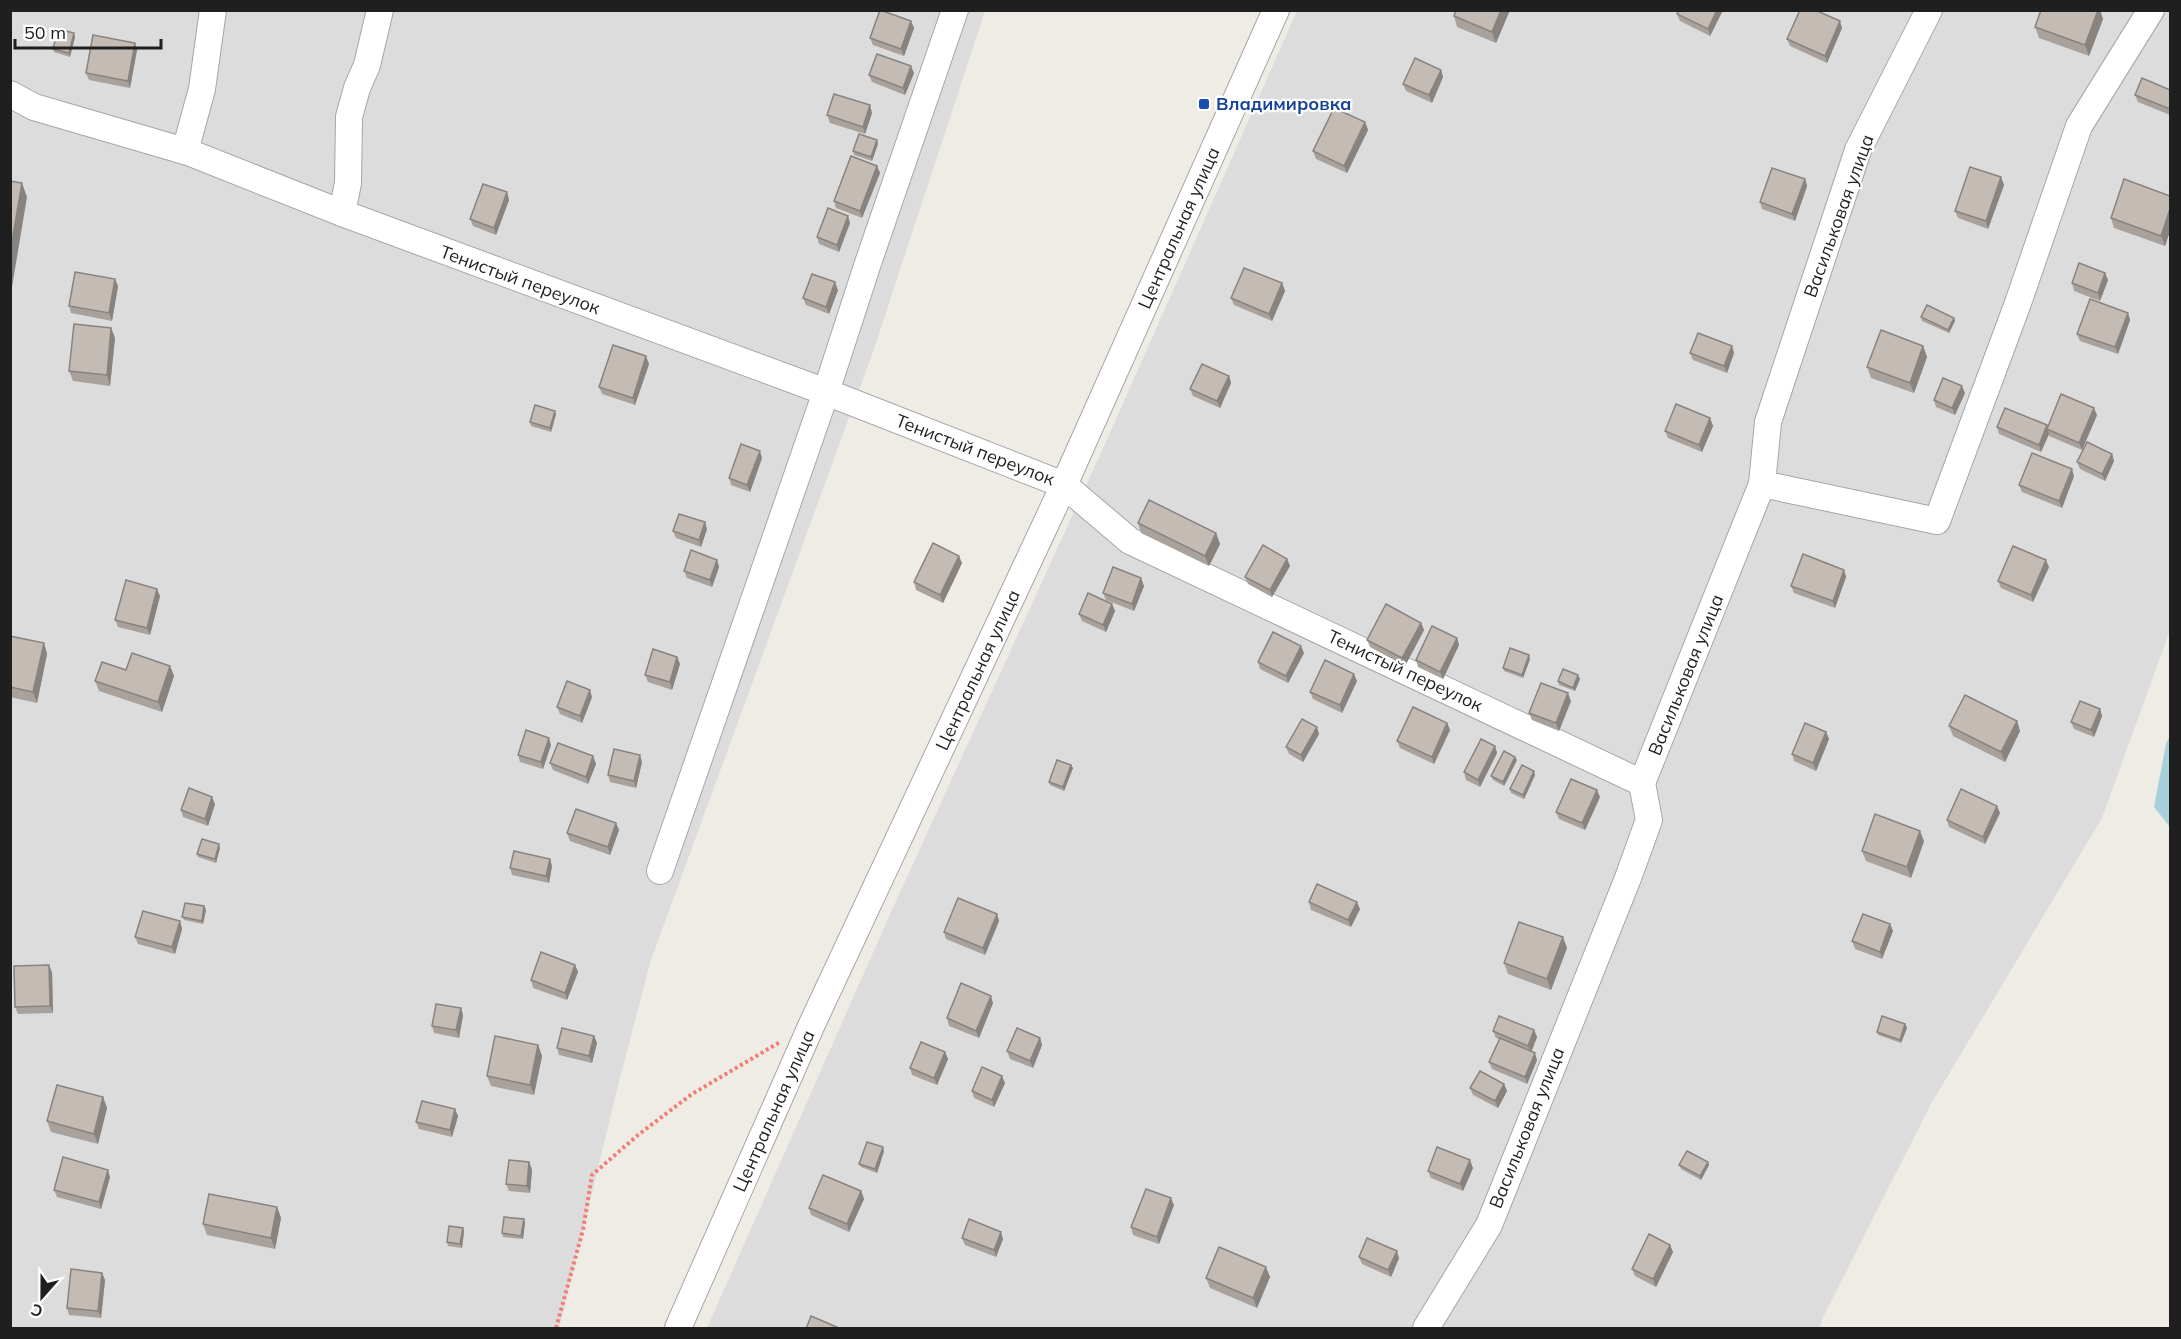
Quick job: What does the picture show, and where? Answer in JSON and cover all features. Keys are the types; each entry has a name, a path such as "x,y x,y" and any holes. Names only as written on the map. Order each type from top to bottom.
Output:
{"street":[{"path":"184,151 202,89 213,10"},
{"path":"342,213 348,183 349,117 357,88 367,65 380,10"},
{"path":"660,870 826,392 955,10"},
{"name":"Центральная улица","path":"678,1329 812,1024 1065,485 1276,10"},
{"name":"Васильковая улица","path":"1426,1329 1489,1225 1628,878 1649,820 1642,783 1762,484 1768,422 1858,150 1929,10"},
{"path":"1762,484 1937,521 2018,303 2079,126 2151,10"},
{"name":"Тенистый переулок","path":"10,94 34,107 184,151 342,213 826,392 1065,485 1130,540 1642,783"}],"path":[{"path":"556,1329 583,1230 592,1175 638,1135 692,1094 782,1041"}],"shaded area":[{"path":"10,11 985,11 873,352 650,963 559,1328 11,1328"},
{"path":"1297,11 2170,11 2170,630 2102,818 1931,1104 1822,1319 1820,1328 707,1328 891,912 1105,444"}],"water":[{"path":"2170,735 2170,827 2154,807 2166,744"}],"building":[{"path":"880,10 911,21 901,49 870,38"},
{"path":"1456,10 1501,10 1492,32 1454,16"},
{"path":"1679,10 1717,10 1708,29 1677,14"},
{"path":"1800,10 1815,10 1840,21 1825,56 1787,39"},
{"path":"2041,10 2098,10 2085,45 2035,27"},
{"path":"58,29 74,33 69,53 53,49"},
{"path":"93,35 135,43 128,81 86,73"},
{"path":"877,54 911,66 903,88 869,75"},
{"path":"1415,58 1441,70 1429,95 1403,84"},
{"path":"2142,78 2170,90 2170,109 2135,95"},
{"path":"834,94 870,105 863,127 827,115"},
{"path":"1334,108 1365,122 1344,166 1313,151"},
{"path":"859,134 877,140 871,157 853,151"},
{"path":"851,156 877,166 860,211 834,201"},
{"path":"1970,167 2001,177 1986,221 1955,211"},
{"path":"1772,168 1805,179 1792,214 1760,202"},
{"path":"2124,179 2170,196 2170,209 2161,236 2111,218"},
{"path":"10,181 22,183 10,253"},
{"path":"483,184 507,192 494,228 470,219"},
{"path":"828,208 848,216 837,245 817,237"},
{"path":"2079,263 2105,273 2098,293 2072,283"},
{"path":"1244,268 1282,283 1269,314 1231,298"},
{"path":"75,272 115,279 109,313 69,306"},
{"path":"812,274 835,282 826,307 803,298"},
{"path":"2090,299 2128,313 2115,347 2077,334"},
{"path":"1927,305 1954,318 1948,330 1921,317"},
{"path":"74,324 111,328 107,375 69,371"},
{"path":"1881,330 1923,346 1910,383 1867,367"},
{"path":"1698,333 1732,346 1724,366 1690,353"},
{"path":"613,345 646,356 633,398 599,387"},
{"path":"1202,364 1229,376 1217,401 1190,389"},
{"path":"1943,378 1962,386 1952,408 1934,400"},
{"path":"2061,394 2094,408 2079,443 2047,429"},
{"path":"1676,404 1710,418 1699,445 1665,431"},
{"path":"535,405 555,411 550,428 530,422"},
{"path":"2005,408 2047,425 2039,445 1997,427"},
{"path":"2087,442 2112,454 2102,474 2077,462"},
{"path":"741,444 760,451 747,485 729,478"},
{"path":"2032,453 2072,469 2059,501 2019,485"},
{"path":"1149,500 1216,533 1205,556 1138,523"},
{"path":"679,514 705,522 699,540 673,531"},
{"path":"933,543 959,556 940,595 914,582"},
{"path":"1263,545 1287,559 1270,590 1245,577"},
{"path":"2013,546 2046,560 2031,595 1998,581"},
{"path":"691,550 717,560 710,580 684,571"},
{"path":"1803,554 1844,570 1833,601 1791,586"},
{"path":"1113,567 1141,578 1132,604 1103,593"},
{"path":"126,580 157,589 147,628 115,620"},
{"path":"1088,593 1112,604 1103,625 1079,614"},
{"path":"1386,604 1421,623 1402,658 1367,640"},
{"path":"1432,626 1457,638 1440,672 1416,660"},
{"path":"1273,632 1301,646 1286,676 1258,662"},
{"path":"10,636 44,643 33,692 10,687"},
{"path":"1510,648 1529,655 1522,675 1503,668"},
{"path":"653,649 677,657 670,682 645,675"},
{"path":"132,653 170,666 158,702 95,681 102,662 126,670"},
{"path":"1325,660 1354,674 1340,705 1310,692"},
{"path":"1563,669 1578,675 1573,688 1558,681"},
{"path":"567,681 590,690 580,716 557,707"},
{"path":"1541,683 1568,693 1556,723 1529,713"},
{"path":"1965,695 2017,721 2001,752 1949,726"},
{"path":"2080,701 2100,709 2091,730 2071,722"},
{"path":"1413,707 1447,723 1432,757 1397,741"},
{"path":"1302,719 1317,727 1301,755 1286,747"},
{"path":"1805,723 1826,732 1813,763 1792,754"},
{"path":"526,730 549,738 541,762 518,755"},
{"path":"1481,739 1495,746 1478,780 1464,772"},
{"path":"558,743 593,756 586,777 550,763"},
{"path":"614,749 640,755 634,781 608,775"},
{"path":"1504,751 1515,757 1503,782 1491,776"},
{"path":"1057,760 1071,765 1063,787 1049,782"},
{"path":"1522,765 1534,771 1523,795 1510,789"},
{"path":"1571,779 1597,790 1582,823 1556,812"},
{"path":"189,788 212,797 205,819 181,810"},
{"path":"1961,789 1997,806 1983,837 1947,820"},
{"path":"576,809 616,823 608,847 567,833"},
{"path":"1875,814 1920,831 1907,867 1862,851"},
{"path":"202,839 219,844 215,859 197,854"},
{"path":"514,851 550,859 546,876 510,868"},
{"path":"1317,884 1357,902 1348,920 1309,902"},
{"path":"958,898 997,914 983,948 944,932"},
{"path":"185,903 204,906 202,921 182,917"},
{"path":"143,911 180,921 172,947 135,937"},
{"path":"1863,914 1890,924 1880,952 1852,941"},
{"path":"1519,922 1563,937 1547,979 1504,963"},
{"path":"541,952 575,965 565,993 531,980"},
{"path":"49,965 50,1006 15,1007 14,966"},
{"path":"961,983 991,996 976,1031 947,1018"},
{"path":"436,1004 461,1008 456,1030 432,1026"},
{"path":"1499,1016 1534,1030 1528,1046 1493,1031"},
{"path":"1882,1016 1905,1024 1900,1040 1877,1032"},
{"path":"562,1028 594,1036 589,1056 557,1048"},
{"path":"1017,1028 1040,1038 1030,1061 1007,1051"},
{"path":"495,1036 538,1045 530,1085 487,1076"},
{"path":"1500,1038 1535,1053 1525,1077 1489,1062"},
{"path":"921,1042 945,1052 934,1078 910,1068"},
{"path":"982,1067 1002,1076 992,1100 972,1091"},
{"path":"1480,1071 1504,1084 1495,1101 1470,1088"},
{"path":"57,1085 103,1097 94,1134 47,1121"},
{"path":"422,1101 455,1109 450,1130 416,1122"},
{"path":"867,1142 883,1147 875,1169 859,1164"},
{"path":"1437,1147 1470,1160 1460,1184 1428,1171"},
{"path":"1687,1151 1708,1162 1700,1176 1679,1165"},
{"path":"63,1157 108,1170 99,1202 54,1190"},
{"path":"509,1160 529,1162 527,1186 506,1184"},
{"path":"823,1175 861,1191 847,1224 809,1208"},
{"path":"1146,1189 1171,1198 1157,1237 1131,1227"},
{"path":"209,1194 277,1207 271,1238 203,1224"},
{"path":"504,1217 524,1219 521,1236 502,1233"},
{"path":"969,1219 1001,1232 994,1250 962,1238"},
{"path":"449,1226 463,1228 460,1244 447,1242"},
{"path":"1649,1234 1670,1245 1653,1279 1632,1269"},
{"path":"1367,1238 1397,1251 1388,1270 1359,1257"},
{"path":"1219,1247 1266,1267 1253,1298 1206,1278"},
{"path":"71,1269 102,1273 98,1311 67,1308"},
{"path":"811,1316 839,1328 806,1329"}],"place":[{"name":"Владимировка","path":"1204,104"}]}
